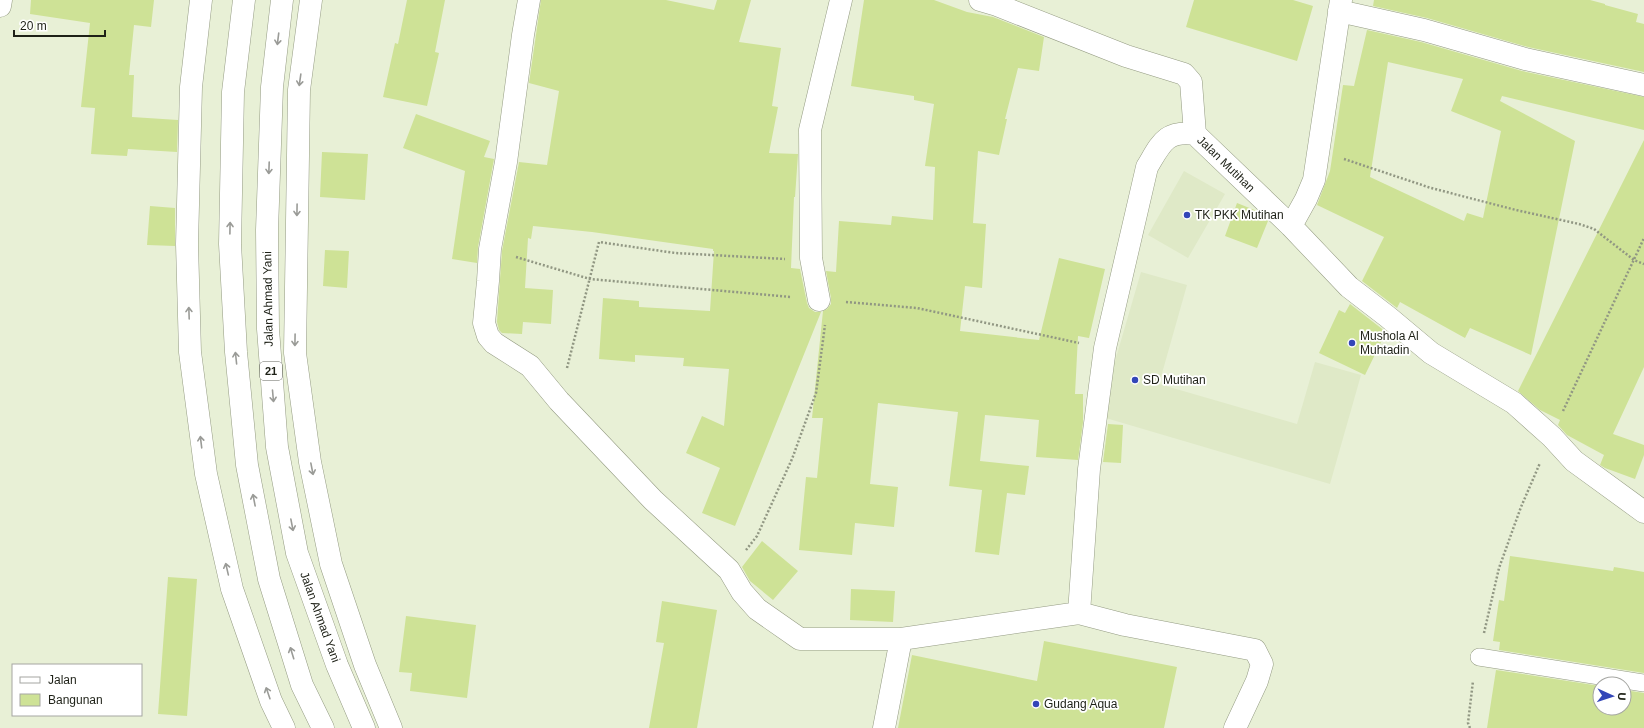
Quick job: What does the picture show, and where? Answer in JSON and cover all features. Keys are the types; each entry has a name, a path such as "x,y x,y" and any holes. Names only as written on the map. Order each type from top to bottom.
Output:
{"main road":[{"path":"0,6 1,0"},
{"path":"201,0 191,87 187,244 190,352 206,474 232,589 271,701 284,728"},
{"path":"244,0 233,92 230,244 236,352 247,466 269,579 302,685 323,728"},
{"name":"Jalan Ahmad Yani","path":"282,0 272,87 267,230 268,328 277,448 297,553 338,665 364,728"},
{"path":"311,0 299,90 295,352 310,462 331,564 365,665 391,728"},
{"path":"529,0 522,35 506,162 490,249 484,323 488,336 494,343 530,366 559,401 653,500 729,570 742,592 757,609 800,639 901,639 1079,614 1125,626 1255,650 1262,664 1257,681 1235,728"},
{"path":"819,300 811,258 810,130 841,0"},
{"name":"Jalan Mutihan","path":"980,0 997,5 1126,56 1184,74 1191,82 1195,134 1291,226 1349,287 1431,353 1514,403 1552,437 1574,461 1644,512"},
{"path":"1291,226 1306,199 1314,180 1340,6 1525,59 1644,85"},
{"path":"1079,614 1089,469 1105,348 1147,167 1163,140 1180,132 1195,134"},
{"path":"884,728 901,639"}],"lane":[{"path":"1479,657 1644,683"}],"path":[{"path":"1318,151 1431,188 1594,229 1634,260 1644,264"},
{"path":"1470,728 1468,723 1472,684 1499,568 1521,507 1644,238"},
{"path":"559,401 599,242 675,254 790,260 811,258"},
{"path":"490,249 590,279 918,308 1105,348"},
{"path":"729,570 757,536 792,459 816,393 825,322 819,300"}],"shaded area":[{"name":"TK PKK Mutihan","path":"1184,171 1225,194 1188,258 1148,235"},
{"name":"SD Mutihan","path":"1141,272 1187,285 1159,384 1297,424 1315,362 1361,375 1330,484 1099,416"}],"building":[{"path":"31,0 154,0 151,27 134,25 129,75 134,75 132,117 178,120 177,152 128,149 127,156 91,154 95,108 81,107 90,23 30,14"},
{"path":"407,0 445,0 435,52 439,53 427,106 383,97 395,43 398,44"},
{"path":"541,0 666,0 714,10 717,0 751,0 739,42 781,48 772,106 778,107 769,153 798,154 794,197 791,268 800,269 809,308 815,312 821,312 735,526 702,513 720,468 686,453 702,416 724,426 729,369 683,366 684,358 635,355 635,362 599,359 603,298 639,301 639,307 710,311 713,249 592,232 533,226 531,239 528,238 525,288 553,290 551,324 523,322 522,334 502,333 499,330 497,322 502,251 519,162 547,165 559,91 529,83"},
{"path":"864,0 934,0 967,12 993,17 1044,37 1039,71 1018,68 1005,119 1007,119 999,155 978,151 973,223 986,224 982,288 965,286 960,331 1039,340 1059,258 1105,269 1089,338 1078,336 1075,394 1083,394 1083,422 1078,460 1036,457 1039,420 985,415 980,461 1029,466 1025,495 1007,493 999,555 975,552 982,490 949,486 958,412 878,403 870,484 898,487 894,527 855,523 852,555 799,550 806,477 817,478 823,418 812,418 823,311 831,304 826,271 836,272 839,221 891,225 892,216 933,220 935,167 925,166 934,104 914,100 914,96 851,86"},
{"path":"1194,0 1293,0 1313,6 1297,61 1186,27"},
{"path":"1374,0 1590,0 1605,4 1638,14 1636,22 1644,24 1644,72 1528,47 1427,18 1373,6"},
{"path":"1367,30 1421,42 1522,71 1644,97 1644,130 1502,96 1500,101 1575,141 1531,355 1470,328 1465,338 1400,302 1397,308 1362,281 1384,237 1317,205 1330,171 1343,85 1354,86","holes":["1388,62 1463,79 1451,111 1501,131 1483,218 1467,213 1464,221 1370,177"]},
{"path":"416,114 490,141 484,157 494,159 478,247 477,263 452,259 465,171 403,148"},
{"path":"1644,140 1644,367 1613,434 1644,445 1644,455 1635,479 1600,465 1604,455 1567,435 1558,425 1560,420 1540,410 1518,391"},
{"path":"322,152 368,154 365,200 320,197"},
{"path":"1237,203 1257,211 1268,221 1257,248 1225,236"},
{"path":"150,206 175,208 175,246 147,245"},
{"path":"325,250 349,251 347,288 323,286"},
{"name":"Mushola Al Muhtadin","path":"1350,304 1386,332 1365,375 1319,353 1339,310 1345,313"},
{"path":"1108,424 1123,425 1121,463 1103,462"},
{"path":"762,541 798,571 773,600 750,581 742,567"},
{"path":"1510,556 1613,571 1614,567 1644,572 1644,673 1499,650 1500,642 1493,641 1499,600 1504,601"},
{"path":"168,577 197,579 187,716 158,714"},
{"path":"851,589 895,591 893,622 850,620"},
{"path":"662,601 717,610 697,728 649,728 664,643 656,642"},
{"path":"406,616 476,625 467,698 410,691 412,673 399,672"},
{"name":"Gudang Aqua","path":"1044,641 1177,667 1164,728 898,728 912,655 1037,681"},
{"path":"1496,670 1592,685 1592,716 1632,716 1632,691 1644,693 1644,728 1487,728"}],"place":[{"name":"TK PKK Mutihan","path":"1187,215"},
{"name":"Mushola Al Muhtadin","path":"1352,343"},
{"name":"SD Mutihan","path":"1135,380"},
{"name":"Gudang Aqua","path":"1036,704"}]}
